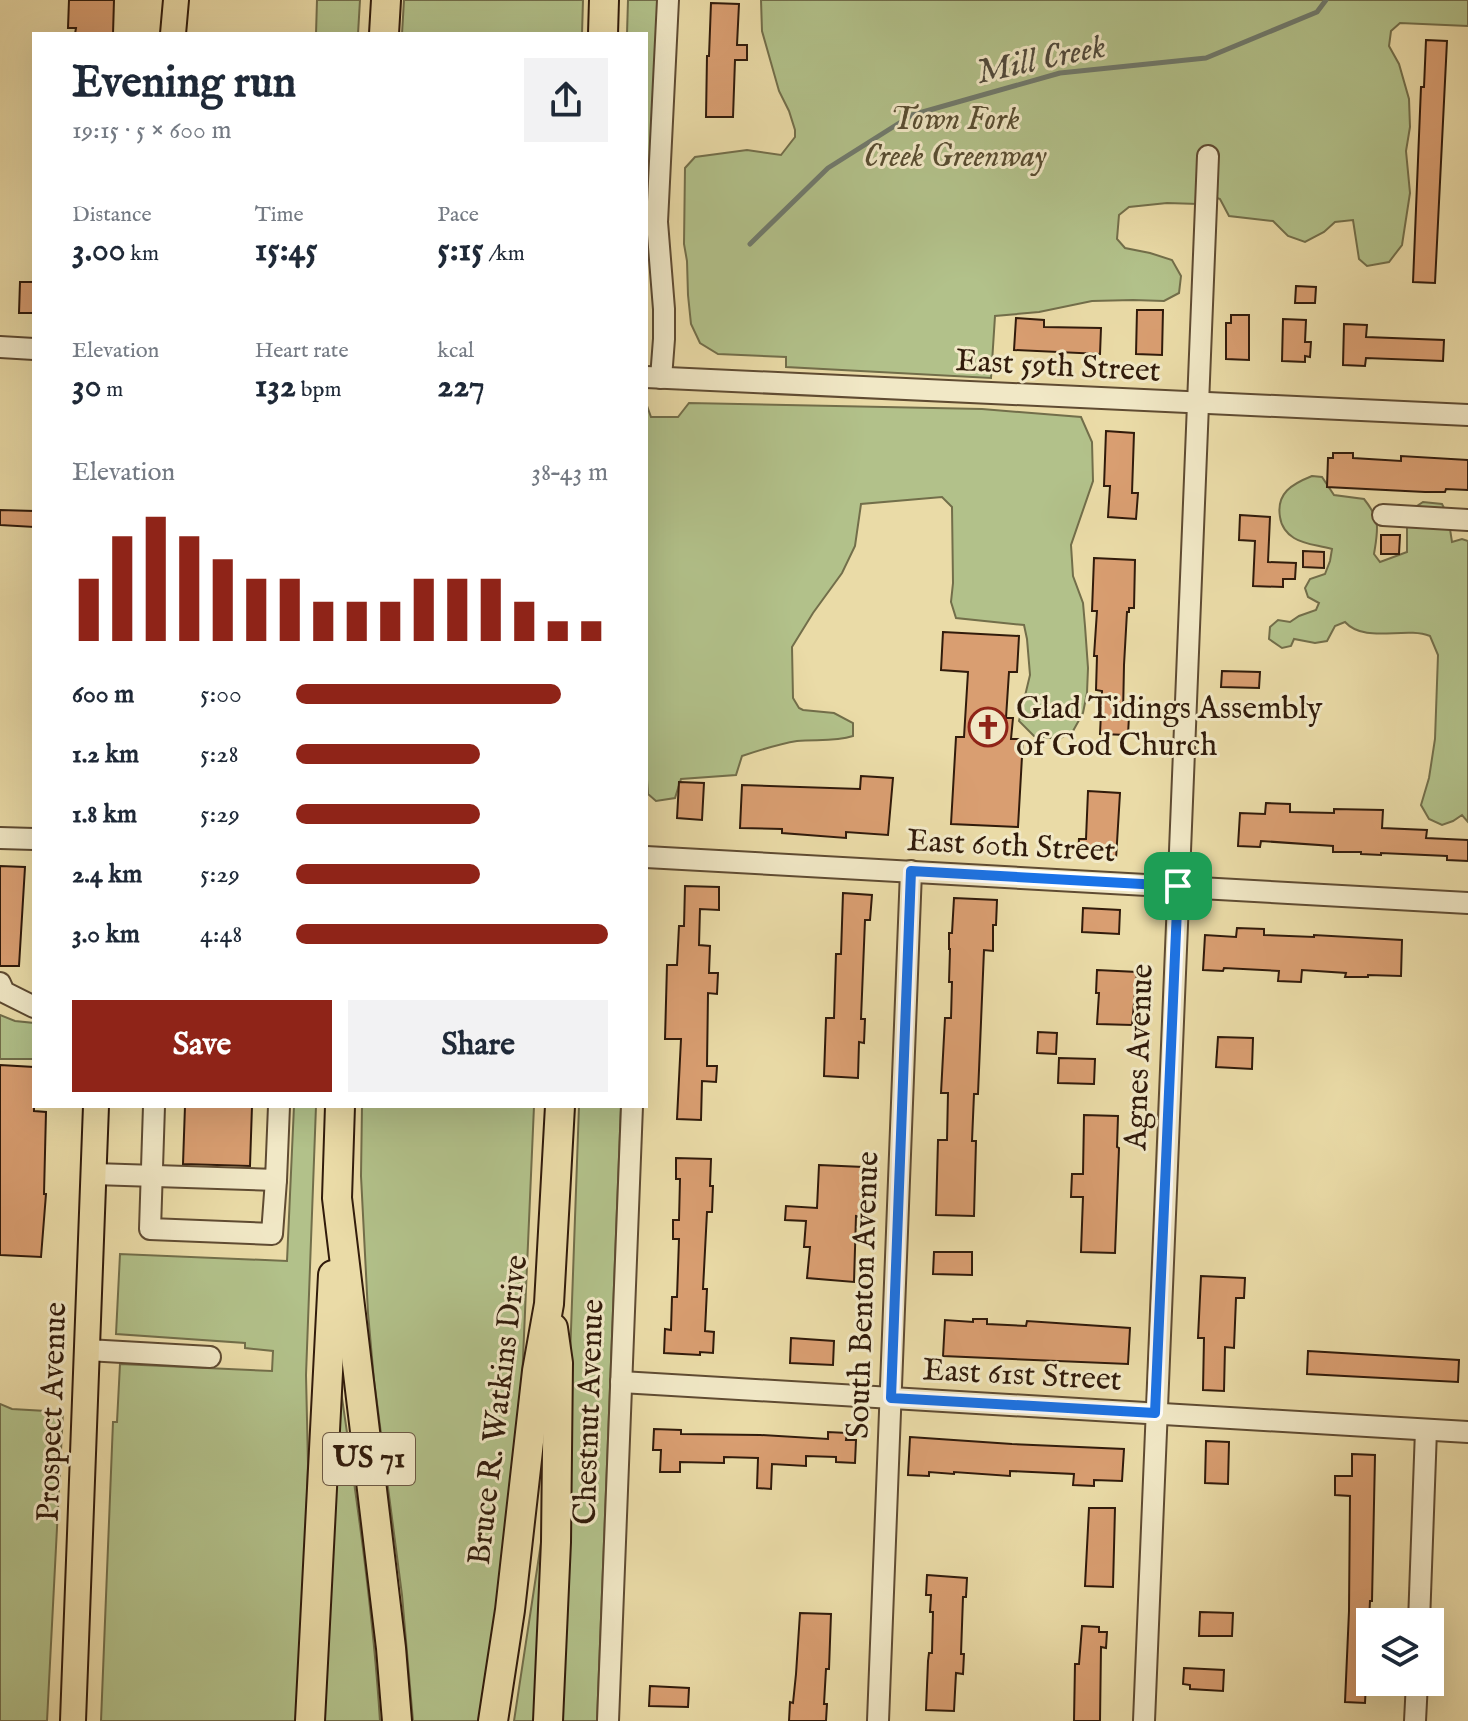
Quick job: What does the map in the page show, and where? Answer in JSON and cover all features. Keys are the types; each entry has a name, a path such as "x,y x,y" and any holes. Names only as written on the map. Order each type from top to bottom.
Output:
{"highway":[{"path":"384,32 386,0"},
{"path":"603,32 604,0"},
{"name":"US 71","path":"340,1108 337,1198 397,1721"},
{"name":"Bruce R. Watkins Drive","path":"493,1721 510,1610 537,1371 549,1304 560,1108"},
{"path":"310,1721 337,1198"},
{"path":"548,1721 556,1542 558,1363 549,1304"}],"main road":[{"path":"173,32 176,0"},
{"name":"Prospect Avenue","path":"73,1721 96,1108"}],"street":[{"path":"653,377 664,339 657,222 668,0"},
{"name":"Agnes Avenue","path":"1144,1721 1208,156"},
{"path":"0,347 32,349"},
{"name":"East 59th Street","path":"653,377 1468,415"},
{"path":"1383,515 1468,520"},
{"path":"0,838 32,839"},
{"name":"East 60th Street","path":"648,857 1468,903"},
{"name":"South Benton Avenue","path":"878,1721 911,871"},
{"path":"0,983 4,992 32,1006"},
{"path":"154,1108 150,1229 272,1234 279,1108"},
{"name":"Chestnut Avenue","path":"608,1721 632,1108"},
{"path":"94,1174 276,1180"},
{"path":"87,1350 210,1357"},
{"name":"East 61st Street","path":"621,1382 1468,1432"},
{"path":"1420,1608 1426,1430"},
{"path":"1415,1721 1416,1696"}],"green space":[{"path":"317,0 360,0 358,32 316,32"},
{"path":"404,0 583,0 582,32 402,32"},
{"path":"628,0 658,0 648,192 648,32 627,32"},
{"name":"Town Fork Creek Greenway","path":"761,0 1468,0 1468,26 1400,23 1391,31 1389,46 1399,64 1409,99 1410,127 1406,151 1410,193 1402,245 1389,262 1367,266 1359,259 1353,220 1335,222 1305,242 1288,236 1273,221 1229,216 1220,199 1199,191 1198,204 1129,207 1119,215 1117,239 1125,248 1172,260 1181,276 1179,293 1164,301 1092,301 1039,312 995,316 991,378 786,367 786,357 718,354 700,343 691,324 688,295 684,244 685,168 695,157 747,150 781,155 795,137 762,31"},
{"path":"689,403 982,409 1081,417 1092,442 1093,481 1071,545 1073,576 1083,603 1088,668 1083,713 1073,731 1059,739 1034,736 1019,721 1030,675 1024,625 956,618 951,602 952,507 942,497 861,504 855,546 842,573 792,647 793,698 799,708 834,713 853,723 853,736 797,741 742,756 736,775 681,779 675,798 656,801 648,794 648,409 651,417 678,417"},
{"path":"1312,476 1322,477 1334,495 1364,499 1376,519 1374,554 1380,562 1407,552 1407,523 1411,510 1423,502 1442,504 1448,516 1452,542 1468,541 1468,822 1462,815 1442,825 1429,819 1421,805 1435,739 1438,655 1430,636 1363,632 1345,622 1335,626 1327,641 1315,643 1294,639 1291,646 1282,648 1269,639 1270,627 1278,620 1290,622 1316,610 1319,603 1308,597 1305,588 1310,579 1325,574 1332,549 1291,536 1282,524 1279,509 1287,490"},
{"path":"0,1015 32,1023 32,1059 0,1059"},
{"path":"294,1108 316,1108 306,1375 308,1464 300,1721 101,1721 113,1422 117,1422 120,1364 272,1371 273,1351 245,1348 245,1343 116,1334 120,1254 287,1261"},
{"path":"362,1108 534,1108 519,1450 481,1721 413,1721 402,1595 374,1380 361,1176"},
{"path":"579,1108 621,1108 597,1721 557,1721"},
{"path":"337,1391 341,1391 359,1514 380,1721 324,1721"},
{"path":"0,1404 12,1409 63,1412 47,1721 0,1721"},
{"path":"541,1543 544,1543 537,1721 514,1721"}],"building":[{"path":"69,0 114,0 113,32 75,32 76,28 68,28"},
{"path":"711,3 739,4 737,45 747,45 747,60 735,60 733,117 706,117"},
{"path":"1426,40 1447,41 1435,283 1413,282 1421,87 1424,87"},
{"path":"20,282 32,282 32,313 19,313"},
{"path":"1296,286 1316,287 1315,303 1295,303"},
{"path":"1137,310 1163,310 1162,355 1136,354"},
{"path":"1231,315 1249,315 1249,360 1226,359 1226,323 1231,323"},
{"path":"1016,318 1044,320 1044,327 1101,328 1100,354 1014,350"},
{"path":"1283,319 1306,320 1305,342 1311,342 1310,357 1305,356 1305,362 1282,361"},
{"path":"1344,324 1367,325 1366,337 1444,340 1443,361 1366,358 1365,366 1343,365"},
{"path":"1106,431 1134,433 1132,493 1138,493 1136,519 1108,517 1110,486 1104,486"},
{"path":"1333,453 1353,453 1353,458 1401,461 1401,456 1468,460 1468,490 1425,492 1327,487 1328,458 1333,458"},
{"path":"0,510 32,511 32,527 0,525"},
{"path":"1240,515 1270,517 1268,562 1296,563 1295,579 1283,579 1283,587 1253,586 1255,541 1239,540"},
{"path":"1381,535 1400,535 1399,554 1381,554"},
{"path":"1303,551 1324,552 1324,568 1303,567"},
{"path":"1094,558 1135,560 1134,608 1129,608 1127,612 1124,665 1123,715 1129,716 1128,735 1100,734 1102,691 1096,690 1097,656 1094,656 1097,611 1092,611"},
{"name":"Glad Tidings Assembly of God Church","path":"943,632 1019,636 1017,672 1009,672 1006,718 1013,718 1011,739 1023,739 1018,827 951,824 956,737 964,737 968,672 941,670"},
{"path":"1222,671 1260,672 1259,688 1221,687"},
{"path":"861,776 893,778 888,835 846,832 846,838 782,833 782,829 740,828 742,785 860,789"},
{"path":"679,782 704,783 702,820 677,818"},
{"path":"1088,791 1120,793 1116,859 1078,857 1079,839 1086,839"},
{"path":"1266,803 1290,804 1290,812 1383,810 1382,828 1427,830 1426,838 1468,840 1468,861 1447,860 1447,856 1333,852 1333,846 1261,841 1260,847 1238,846 1240,813 1265,814"},
{"path":"0,866 25,867 19,966 0,966"},
{"path":"685,886 719,887 719,910 700,909 699,945 710,946 709,973 718,973 717,994 708,993 707,1066 717,1066 716,1082 702,1081 701,1120 677,1119 681,1039 665,1039 667,965 677,965 679,926 684,926"},
{"path":"843,893 872,895 870,920 865,920 861,1019 865,1019 864,1043 859,1042 858,1078 824,1076 826,1018 834,1018 836,954 841,954"},
{"path":"954,898 997,900 993,951 984,950 978,1094 974,1094 972,1141 976,1141 974,1216 936,1215 938,1140 947,1140 948,1093 941,1093 945,1018 951,1018 949,933 952,933"},
{"path":"1083,908 1120,910 1119,934 1082,932"},
{"path":"1237,928 1264,929 1264,935 1402,940 1401,976 1345,977 1346,973 1302,970 1301,982 1278,981 1279,971 1203,970 1205,935 1236,937"},
{"path":"1097,970 1137,972 1132,1025 1097,1024"},
{"path":"1038,1032 1057,1033 1056,1054 1037,1053"},
{"path":"1218,1037 1253,1038 1252,1069 1216,1067"},
{"path":"1059,1058 1095,1059 1094,1084 1058,1083"},
{"path":"0,1065 32,1067 32,1108 46,1112 46,1194 41,1257 0,1255"},
{"path":"185,1108 252,1108 250,1166 183,1164"},
{"path":"1084,1115 1118,1116 1115,1253 1081,1252 1083,1197 1071,1197 1072,1174 1083,1174"},
{"path":"676,1158 711,1159 712,1212 707,1212 703,1289 707,1289 705,1331 714,1332 713,1353 664,1353 665,1329 671,1330 672,1297 677,1297 679,1239 673,1239 673,1220 679,1220 680,1179 676,1179"},
{"path":"819,1165 863,1167 860,1217 856,1216 854,1282 807,1278 810,1247 804,1247 806,1221 785,1220 786,1206 817,1208"},
{"path":"934,1252 972,1252 972,1275 933,1274"},
{"path":"1201,1276 1245,1278 1244,1298 1236,1298 1234,1348 1225,1347 1224,1391 1203,1390 1204,1338 1198,1338"},
{"path":"973,1319 987,1319 987,1324 1026,1326 1027,1321 1130,1328 1128,1364 943,1356 945,1320 973,1322"},
{"path":"791,1338 834,1341 833,1365 790,1363"},
{"path":"1308,1351 1459,1360 1458,1382 1307,1374"},
{"path":"654,1429 681,1430 681,1434 828,1439 828,1432 847,1433 846,1440 856,1440 855,1463 836,1462 836,1457 806,1456 806,1466 772,1464 771,1489 757,1488 758,1458 724,1457 724,1463 680,1462 680,1472 660,1472 661,1450 653,1450"},
{"path":"910,1437 1124,1449 1122,1481 1094,1480 1094,1486 1073,1485 1074,1474 1010,1471 1010,1476 954,1472 908,1475"},
{"path":"1206,1441 1229,1442 1228,1484 1205,1483"},
{"path":"1352,1454 1375,1455 1372,1601 1370,1608 1356,1608 1356,1696 1365,1696 1365,1703 1345,1702 1350,1496 1335,1495 1335,1476 1352,1476"},
{"path":"1089,1508 1115,1508 1113,1587 1085,1586"},
{"path":"927,1575 967,1578 966,1597 963,1597 963,1674 956,1673 954,1711 926,1710 933,1612 930,1612 931,1595 926,1595"},
{"path":"1200,1612 1233,1613 1232,1636 1199,1636"},
{"path":"800,1613 831,1614 824,1704 827,1704 826,1721 789,1721"},
{"path":"1082,1626 1099,1627 1099,1632 1107,1632 1106,1648 1101,1647 1100,1721 1074,1721 1075,1664 1079,1664"},
{"path":"1184,1668 1224,1670 1223,1691 1190,1689 1190,1685 1183,1684"},
{"path":"650,1686 689,1688 688,1707 649,1706"}],"waterway":[{"name":"Mill Creek","path":"750,244 828,168 912,115 1060,73 1206,58 1317,12 1326,0"}],"place":[{"name":"Glad Tidings Assembly of God Church","path":"988,727"}],"route":[{"path":"911,871 1178,886 1155,1413 891,1398 911,871"}]}
